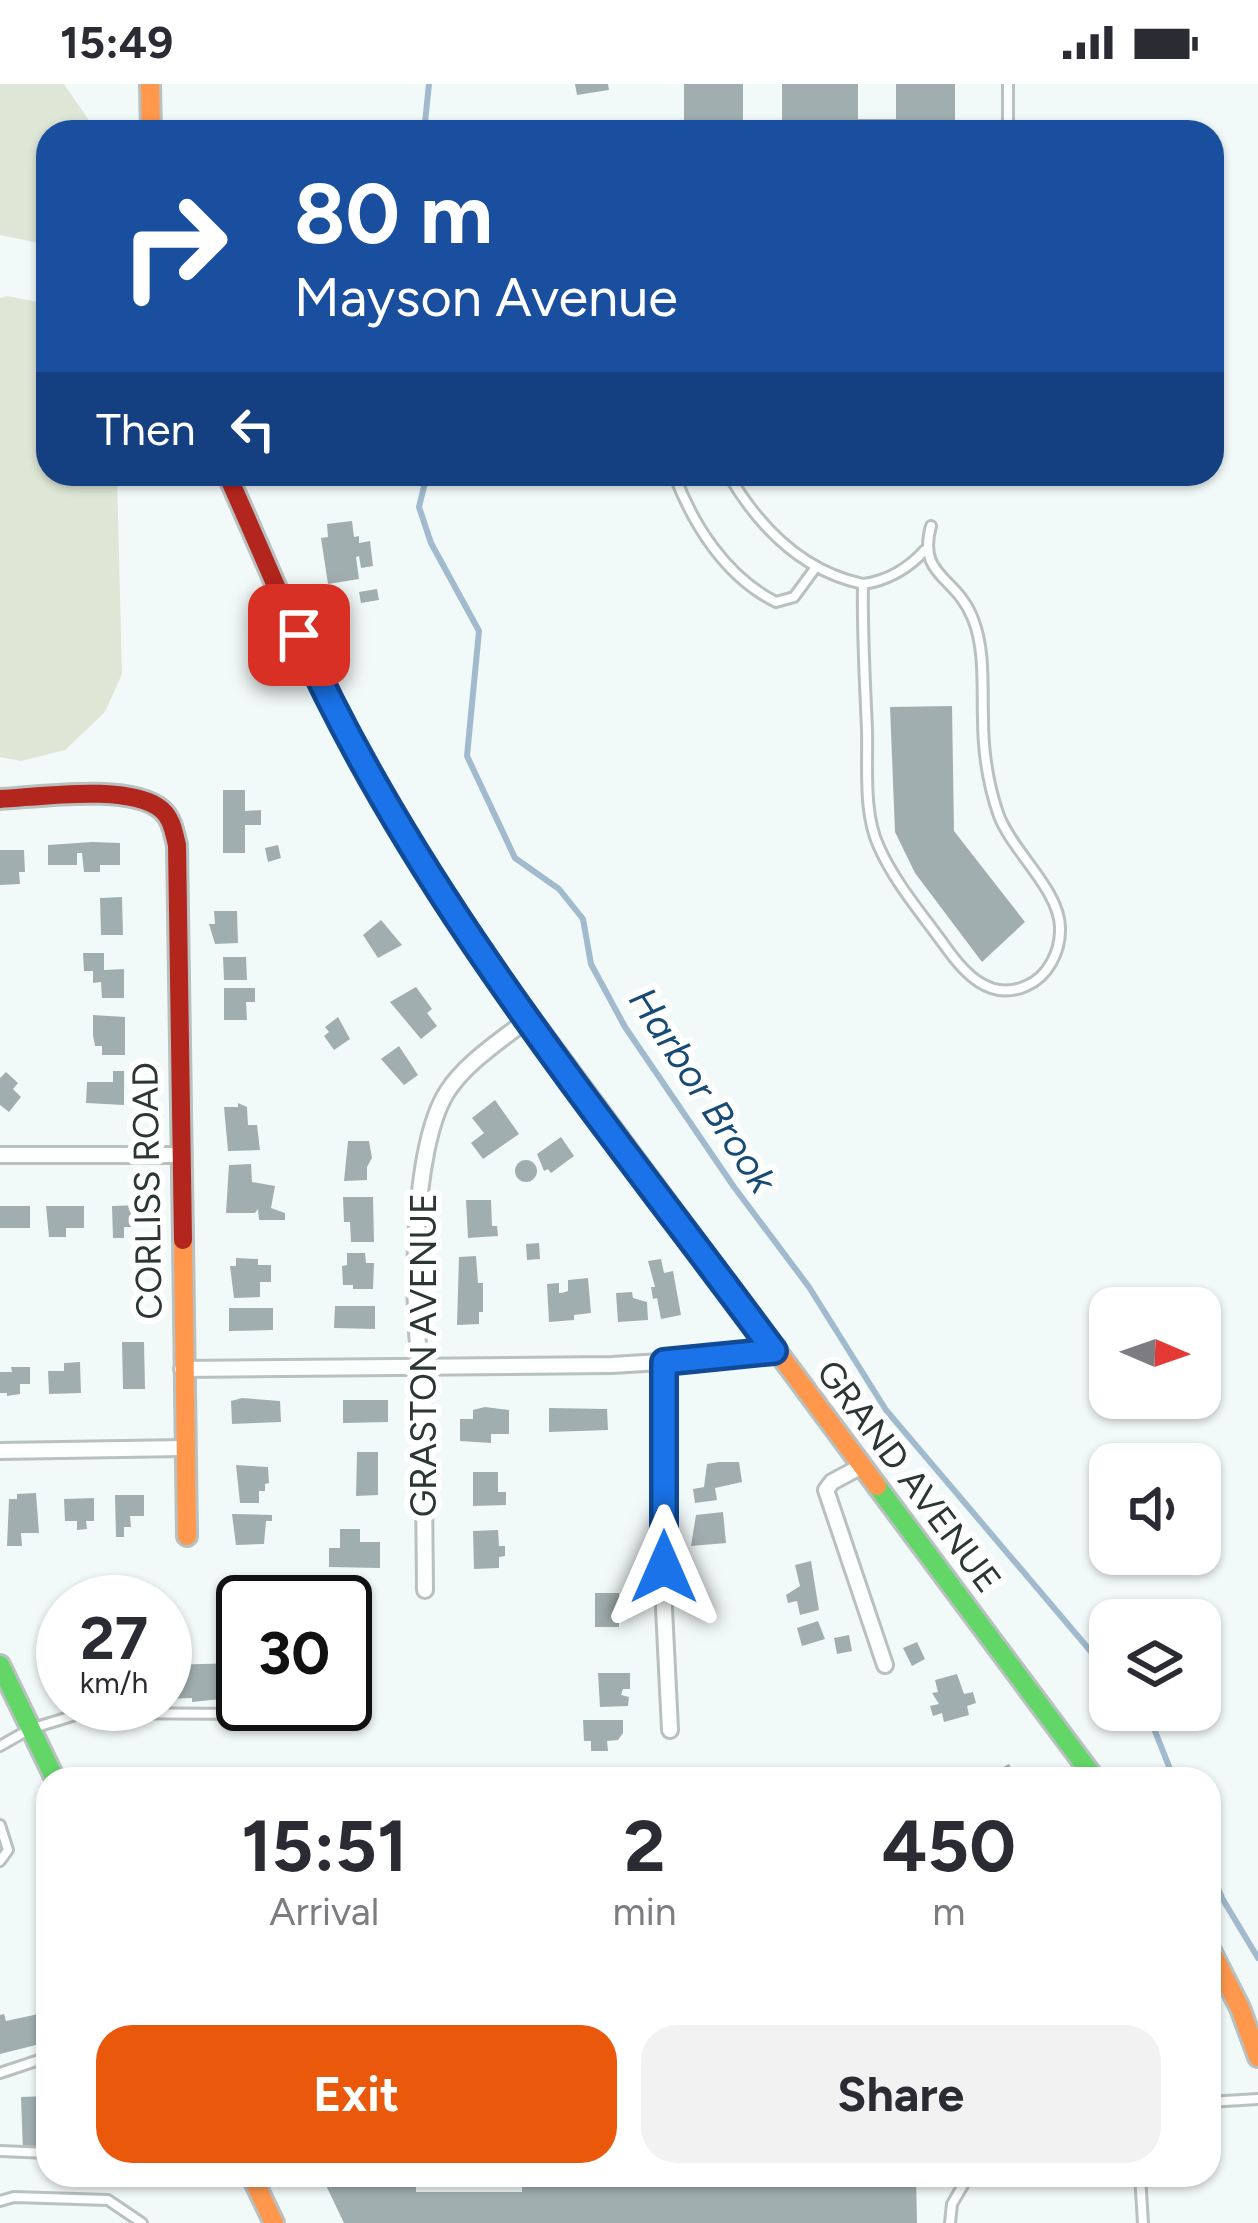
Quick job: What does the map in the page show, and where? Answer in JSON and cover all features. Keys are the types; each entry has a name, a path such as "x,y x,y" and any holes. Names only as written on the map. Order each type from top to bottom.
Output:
{"street":[{"path":"150,84 152,120"},
{"name":"GRAND AVENUE","path":"232,486 317,676 374,787 471,939 1086,1767"},
{"name":"CORLISS ROAD","path":"0,799 123,796 150,802 173,825 177,845 187,1536"},
{"name":"GRASTON AVENUE","path":"425,1590 416,1300 422,1166 432,1118 450,1087 530,1018"},
{"path":"0,1155 178,1155"},
{"path":"182,1369 664,1362 774,1351"},
{"path":"664,1362 664,1608 670,1730"},
{"path":"0,1451 183,1448"},
{"path":"860,1467 826,1490 885,1665"},
{"path":"0,1665 49,1767"},
{"path":"1221,1983 1258,2056"},
{"path":"257,2187 274,2223"}],"lane":[{"path":"1008,84 1008,120"},
{"path":"678,486 715,551 757,592 776,602 794,597 816,567"},
{"path":"736,486 768,532 816,567 863,584 880,582 906,567 925,550 931,526"},
{"path":"863,584 869,799 876,842 954,959 979,984 1017,990 1034,983 1049,968 1059,947 1060,925 1056,907 1001,822 989,783 982,670 973,619 925,550"},
{"path":"0,1746 30,1729 82,1713 216,1714"},
{"path":"0,1825 8,1850 0,1861"},
{"path":"0,2073 36,2061"},
{"path":"1221,2101 1258,2099"},
{"path":"0,2151 36,2152"},
{"path":"950,2223 952,2204 962,2187"},
{"path":"1141,2187 1143,2223"},
{"path":"0,2201 14,2197 108,2200 142,2223"}],"green space":[{"path":"0,84 64,84 88,120 36,120 36,242 0,235"},
{"path":"0,298 36,302 36,486 117,486 122,674 105,712 65,750 21,761 0,757"}],"building":[{"path":"575,84 608,84 609,90 577,95"},
{"path":"684,84 743,84 743,120 684,120"},
{"path":"782,84 858,84 858,119 896,119 896,84 955,84 955,120 782,120"},
{"path":"352,521 359,543 370,541 373,566 361,568 356,557 359,579 328,584 321,538 328,537 327,524"},
{"path":"377,589 379,600 361,603 359,592"},
{"path":"952,706 954,831 1025,922 982,962 915,873 895,832 890,707"},
{"path":"223,790 245,790 245,811 261,810 261,825 245,825 245,853 223,853"},
{"path":"120,843 120,865 100,865 100,872 84,872 82,853 77,853 77,865 48,865 48,845"},
{"path":"278,845 281,858 268,862 265,848"},
{"path":"0,850 24,850 20,884 0,885"},
{"path":"122,897 123,935 101,935 100,898"},
{"path":"214,911 237,911 238,943 215,944 209,924 215,924"},
{"path":"381,920 402,945 378,958 363,935"},
{"path":"83,953 104,953 104,970 124,969 124,998 102,998 101,982 93,983 93,971 84,971"},
{"path":"223,957 246,957 247,980 224,980"},
{"path":"416,987 432,1009 427,1013 437,1026 421,1039 390,1002"},
{"path":"224,988 255,988 255,1002 246,1002 247,1020 224,1020"},
{"path":"93,1015 125,1017 125,1055 102,1055 102,1046 95,1046"},
{"path":"338,1017 350,1039 334,1050 324,1036 329,1032 325,1027"},
{"path":"399,1046 418,1075 404,1085 381,1059"},
{"path":"113,1071 124,1071 124,1105 86,1103 87,1082 113,1082"},
{"path":"6,1072 18,1083 13,1089 21,1097 9,1112 0,1105 0,1078"},
{"path":"495,1100 519,1134 483,1159 471,1143 484,1133 472,1118"},
{"path":"238,1103 247,1107 248,1125 257,1125 260,1150 228,1151 224,1107 238,1107"},
{"path":"561,1137 574,1156 551,1173 544,1171 537,1154"},
{"path":"348,1141 369,1141 372,1158 367,1180 344,1181"},
{"path":"526,1160 537,1171 526,1182 515,1171"},
{"path":"251,1164 252,1182 275,1186 271,1208 285,1213 285,1220 259,1220 258,1209 226,1213 229,1165"},
{"path":"343,1197 373,1197 374,1242 351,1242"},
{"path":"466,1200 491,1200 492,1226 497,1226 498,1236 468,1238"},
{"path":"140,1205 141,1227 124,1227 124,1238 113,1238 112,1206"},
{"path":"0,1206 30,1206 30,1228 0,1228"},
{"path":"46,1206 84,1206 84,1228 66,1228 66,1237 49,1237"},
{"path":"539,1243 540,1259 527,1260 526,1244"},
{"path":"347,1253 365,1253 366,1263 374,1263 373,1289 343,1285"},
{"path":"476,1256 483,1312 479,1312 479,1324 457,1325 459,1257"},
{"path":"236,1258 271,1265 271,1282 260,1282 260,1297 234,1298 230,1266 236,1266"},
{"path":"661,1259 664,1273 673,1271 681,1315 661,1319 648,1261"},
{"path":"588,1278 591,1313 549,1322 547,1284 559,1283 562,1293 568,1291 568,1280"},
{"path":"632,1292 633,1298 647,1302 648,1320 618,1322 616,1293"},
{"path":"335,1306 375,1306 375,1329 334,1328"},
{"path":"229,1308 273,1308 273,1330 229,1331"},
{"path":"122,1342 144,1342 145,1389 123,1389"},
{"path":"80,1362 81,1393 49,1394 48,1371 64,1371 64,1363"},
{"path":"11,1367 30,1367 30,1384 20,1384 20,1394 7,1396 0,1393 0,1372 12,1372"},
{"path":"343,1400 388,1400 388,1422 343,1423"},
{"path":"231,1401 280,1401 281,1422 232,1424"},
{"path":"549,1408 607,1409 608,1430 549,1432"},
{"path":"473,1410 509,1410 509,1434 491,1434 491,1443 460,1441 460,1419 473,1419"},
{"path":"357,1452 378,1452 378,1495 356,1496"},
{"path":"739,1462 742,1482 715,1488 717,1500 695,1503 693,1489 704,1487 707,1464"},
{"path":"236,1465 268,1467 269,1483 265,1491 259,1491 259,1503 240,1503"},
{"path":"473,1472 498,1472 498,1492 506,1492 506,1505 473,1506"},
{"path":"36,1493 39,1533 21,1533 22,1546 7,1546 9,1499"},
{"path":"115,1495 144,1495 144,1516 130,1516 131,1527 124,1527 124,1537 116,1537"},
{"path":"94,1498 94,1521 86,1521 87,1529 77,1530 77,1521 65,1521 64,1499"},
{"path":"723,1512 726,1543 691,1546 696,1515"},
{"path":"232,1514 272,1515 272,1521 266,1521 264,1544 236,1545"},
{"path":"340,1529 360,1529 360,1542 380,1542 380,1568 329,1567 329,1548 340,1548"},
{"path":"498,1530 499,1546 505,1546 499,1568 474,1569 473,1531"},
{"path":"811,1561 819,1610 800,1615 797,1601 788,1603 786,1595 800,1586 795,1565"},
{"path":"595,1593 619,1593 619,1627 595,1627"},
{"path":"818,1621 825,1639 802,1646 797,1628"},
{"path":"849,1635 852,1651 837,1654 834,1638"},
{"path":"917,1642 925,1659 912,1666 903,1648"},
{"path":"192,1664 216,1664 216,1700 192,1702"},
{"path":"598,1673 630,1673 630,1689 623,1689 621,1695 629,1697 628,1706 600,1707"},
{"path":"957,1674 964,1694 973,1692 976,1703 967,1706 969,1715 944,1722 942,1713 933,1716 930,1706 939,1704 932,1693 938,1692 935,1680"},
{"path":"583,1720 623,1720 623,1733 618,1740 607,1741 608,1751 591,1751 591,1741 584,1741"},
{"path":"0,2015 6,2021 36,2015 36,2045 0,2054"},
{"path":"36,2096 36,2151 23,2152 21,2097"},
{"path":"327,2187 522,2192 522,2187 916,2187 917,2223 344,2223"}],"waterway":[{"name":"Harbor Brook","path":"425,120 429,84"},
{"name":"Harbor Brook","path":"424,486 419,507 431,543 479,631 467,756 515,858 559,889 583,919 591,964 625,1027 809,1287 886,1410 1089,1649"},
{"name":"Harbor Brook","path":"1155,1731 1169,1767"},
{"name":"Harbor Brook","path":"1221,1896 1258,1958"}],"traffic: fast":[{"path":"877,1486 1086,1767"},
{"path":"0,1665 49,1767"}],"traffic: slow":[{"path":"150,84 151,120"},
{"path":"550,1045 877,1486"},
{"path":"183,1240 187,1536"},
{"path":"1221,1971 1258,2057"},
{"path":"257,2187 274,2223"}],"traffic: jam":[{"path":"232,486 315,673 375,788 459,919 550,1045"},
{"path":"0,799 107,794 148,802 170,822 177,845 183,1240"}],"route":[{"path":"299,635 401,834 471,939 774,1351 664,1362 664,1567"}]}
